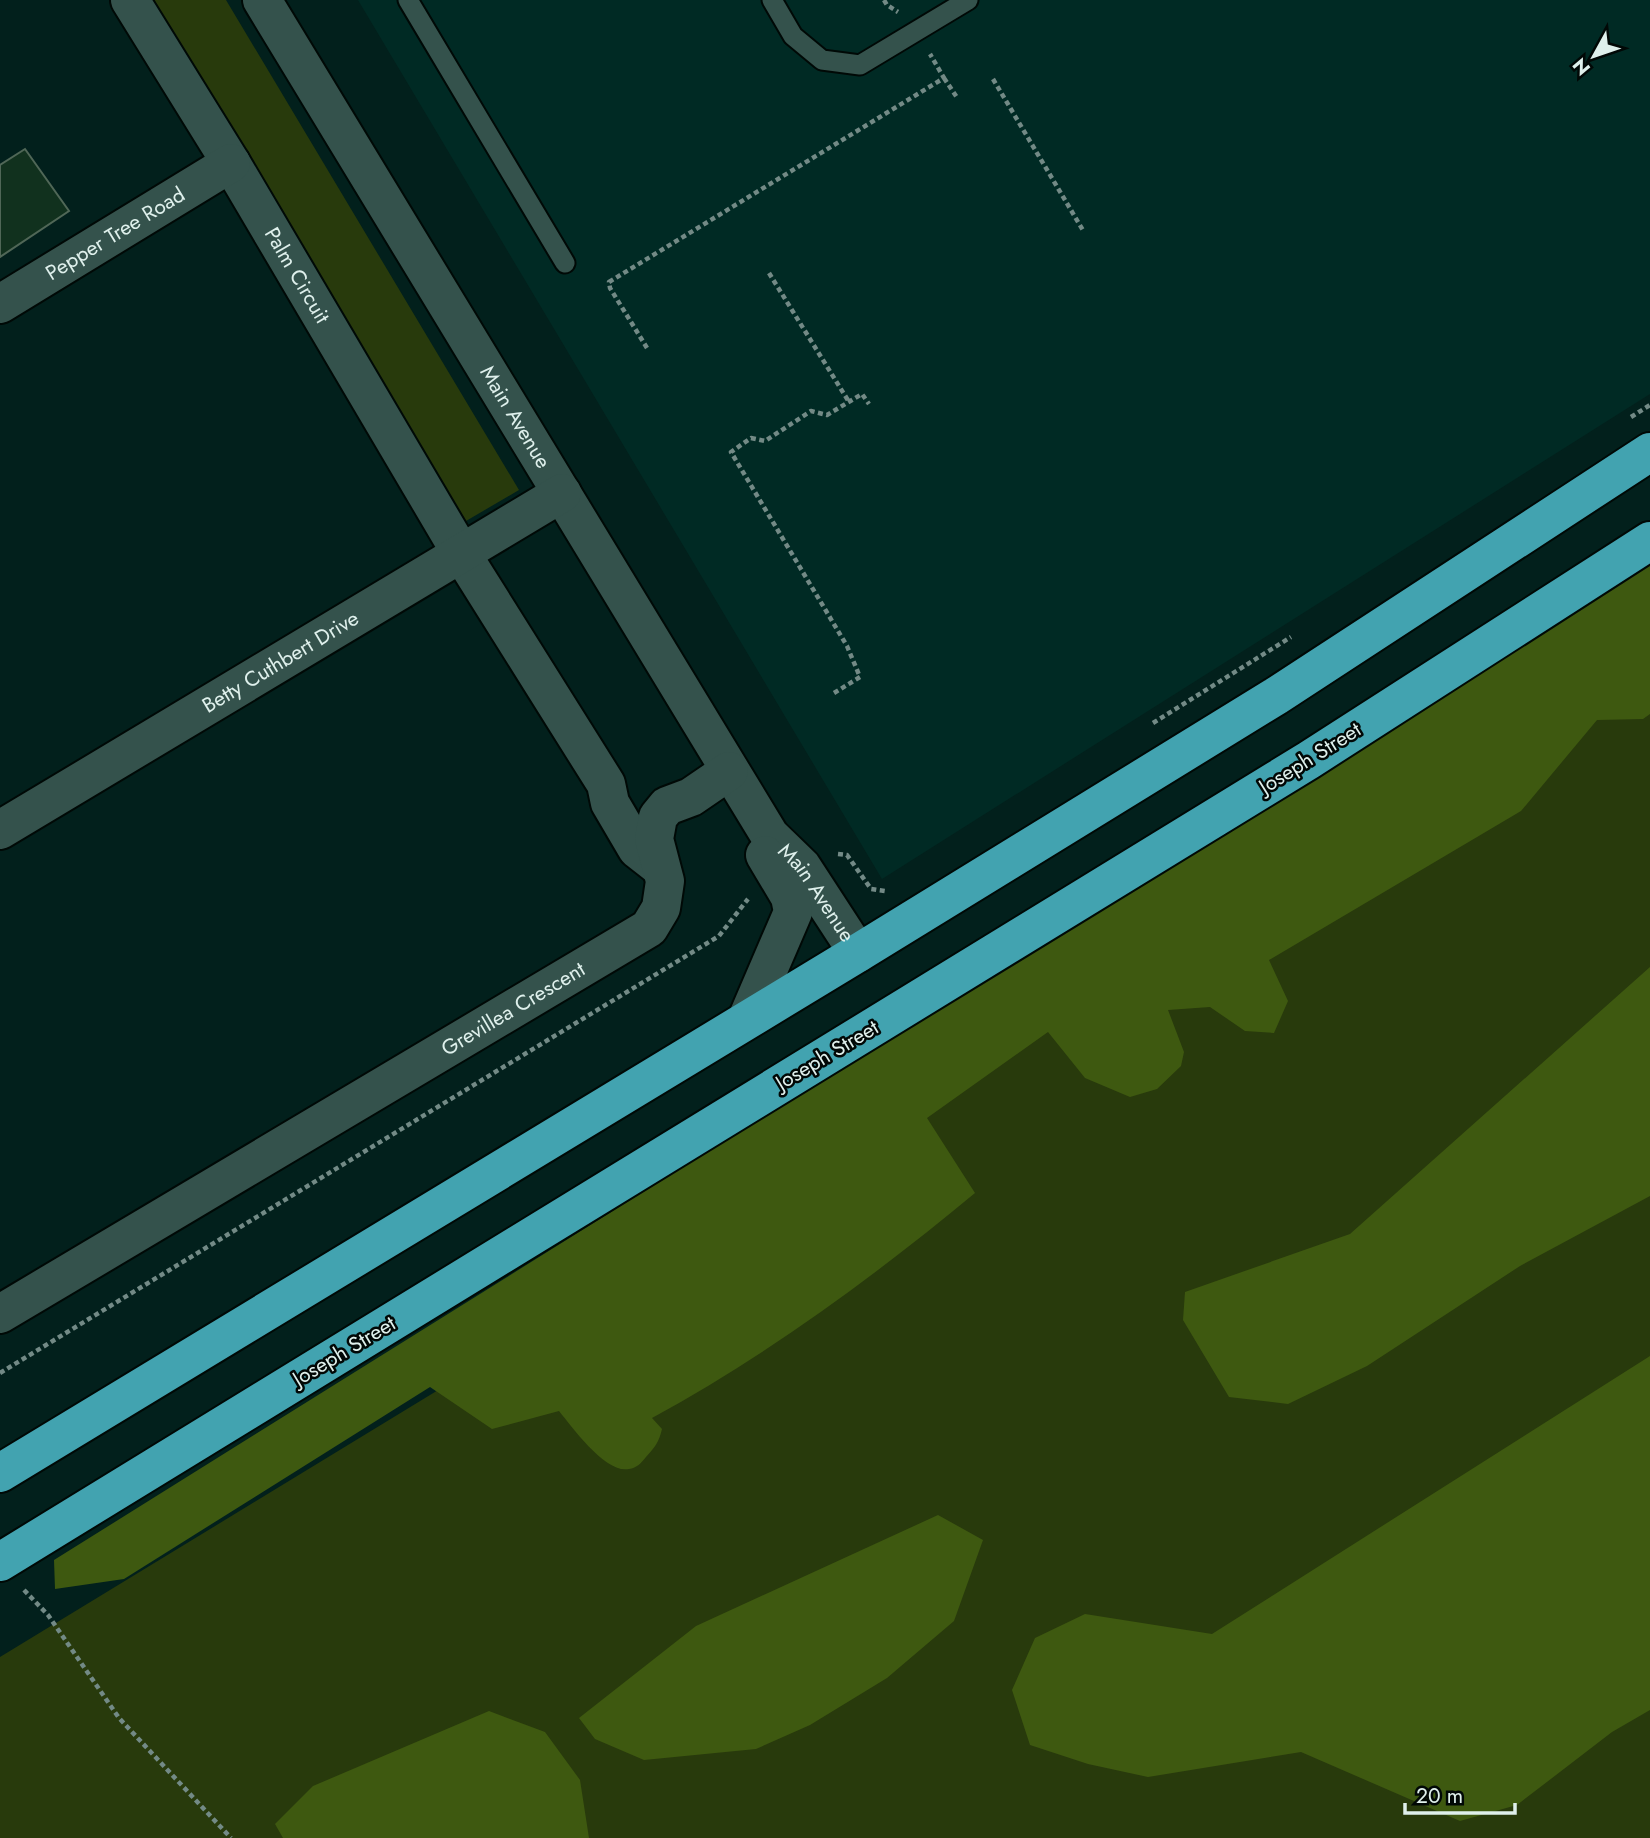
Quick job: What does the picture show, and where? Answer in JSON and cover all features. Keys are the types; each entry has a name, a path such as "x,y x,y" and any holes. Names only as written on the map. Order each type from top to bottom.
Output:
{"highway":[{"path":"0,1473 858,953 1276,696 1650,452"},
{"name":"Joseph Street","path":"10,1574 1309,760 1650,541"}],"street":[{"name":"Palm Circuit","path":"130,0 231,163 461,553"},
{"name":"Main Avenue","path":"262,0 770,836 802,867 858,953"},
{"name":"Pepper Tree Road","path":"0,304 231,163"},
{"name":"Betty Cuthbert Drive","path":"0,830 562,493"},
{"path":"461,553 606,784 610,803 637,849 660,867"},
{"path":"660,867 654,839 658,817 667,806 691,797 730,771"},
{"path":"606,784 667,806"},
{"name":"Main Avenue","path":"747,1019 793,912 790,897 764,853 770,836"},
{"name":"Grevillea Crescent","path":"0,1314 649,928 661,908 665,881 660,867"}],"lane":[{"path":"408,0 565,263"},
{"path":"772,0 793,36 822,60 860,65 968,0"}],"path":[{"path":"884,0 887,5 906,17 958,99"},
{"path":"647,348 610,288 609,282 944,78"},
{"path":"993,79 1084,232"},
{"path":"769,273 849,402"},
{"path":"834,693 860,677 847,646 731,452 751,438 765,441 811,411 827,415 862,394 869,404"},
{"path":"10,1574 48,1615 119,1718 231,1838"}],"shaded area":[{"path":"358,0 1650,0 1650,394 882,879"}],"green space":[{"path":"148,0 226,0 519,490 466,521"},
{"path":"1650,563 1650,714 1643,719 1597,720 1521,811 1269,960 1288,1001 1274,1033 1245,1031 1210,1007 1168,1010 1184,1052 1181,1066 1157,1089 1130,1097 1085,1078 1048,1032 927,1118 975,1193 819,1313 695,1394 652,1418 662,1429 661,1434 654,1447 637,1466 620,1469 600,1457 559,1411 492,1429 430,1387 124,1579 55,1589 54,1560"},
{"path":"1650,652 1650,1838 0,1838 0,1657"},
{"path":"1650,967 1650,1196 1520,1266 1367,1366 1288,1404 1229,1397 1183,1320 1185,1292 1350,1234"},
{"path":"1650,1356 1650,1710 1612,1732 1517,1805 1460,1821 1301,1752 1148,1777 1088,1764 1030,1745 1012,1690 1035,1638 1085,1614 1212,1634"},
{"path":"938,1515 983,1540 954,1621 887,1678 810,1725 756,1749 644,1760 595,1739 579,1718 696,1626"},
{"path":"489,1711 545,1732 580,1780 589,1838 283,1838 275,1824 313,1786"}],"building":[{"path":"25,149 69,211 0,257 0,165"}]}
